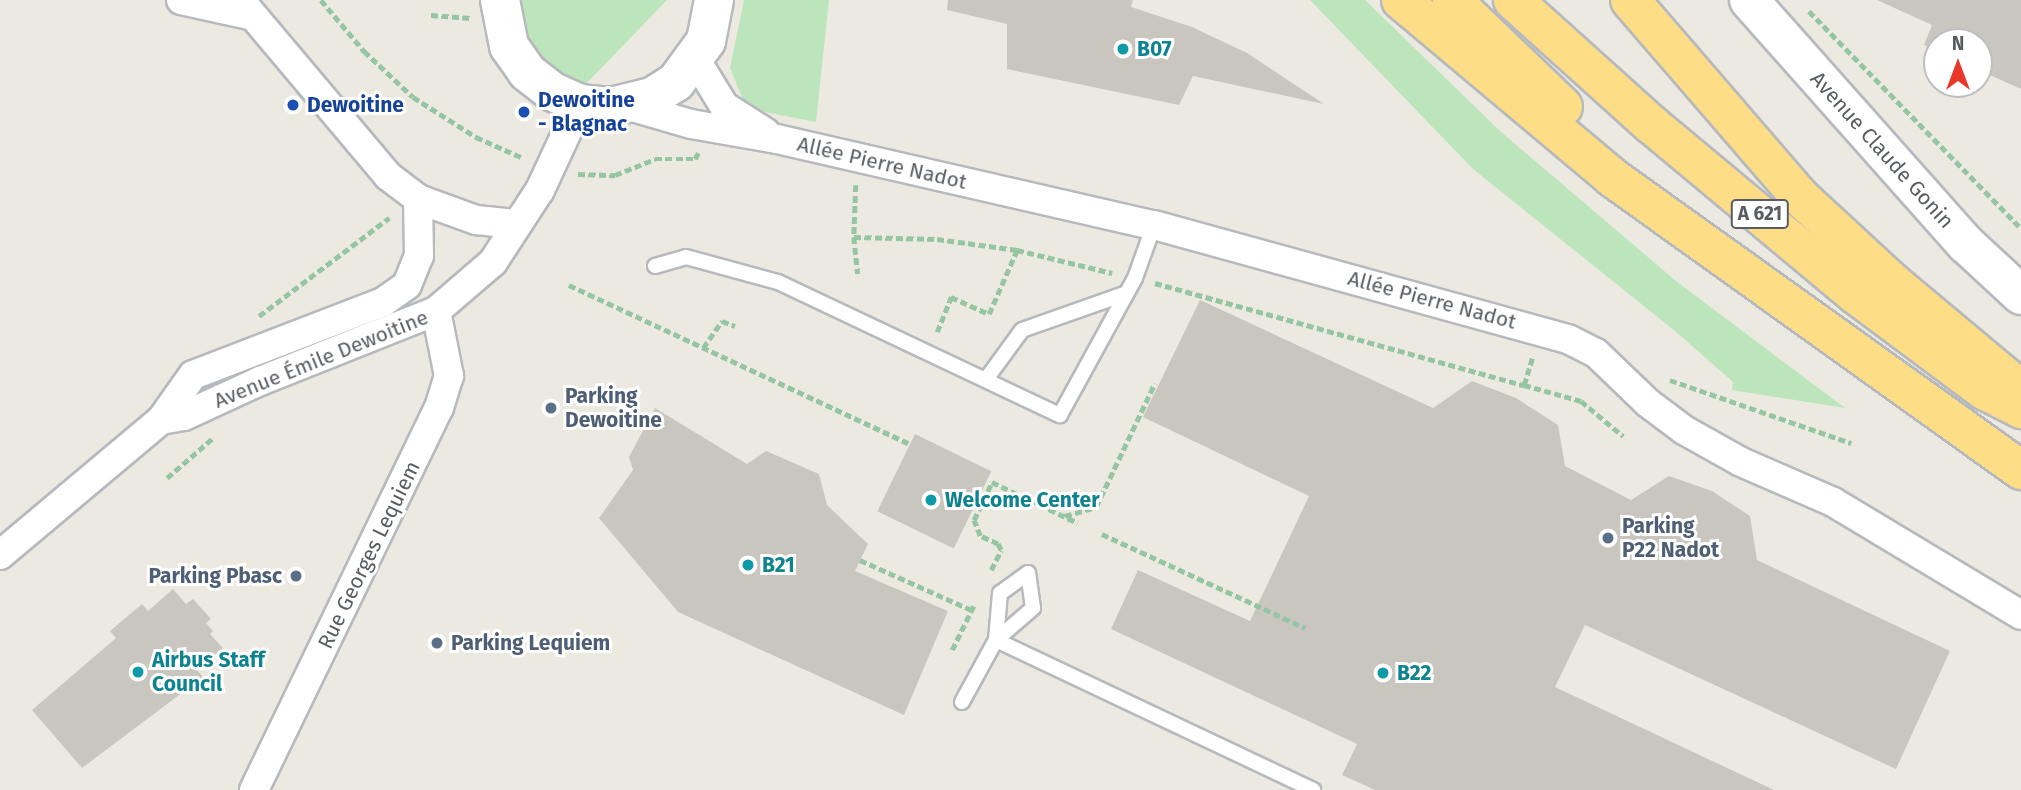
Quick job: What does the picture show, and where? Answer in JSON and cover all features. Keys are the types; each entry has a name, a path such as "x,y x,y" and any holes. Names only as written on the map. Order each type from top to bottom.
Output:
{"highway":[{"path":"1401,0 1613,178 1792,305"},
{"name":"A 621","path":"1452,0 1640,177 1792,305 2021,470"},
{"name":"A 621","path":"1513,0 1652,125 1855,295 1984,390 2021,410"},
{"path":"1630,0 1800,197 1892,282 2021,390"}],"main road":[{"path":"500,0 509,46 527,72 551,91 580,104 626,105 652,97 676,82 696,60 706,41 714,0"},
{"name":"Avenue Claude Gonin","path":"1749,0 1966,244 2021,295"}],"street":[{"path":"181,0 244,8 352,138 418,198 476,220 516,224"},
{"name":"Allée Pierre Nadot","path":"696,60 724,106 777,139"},
{"name":"Avenue Émile Dewoitine","path":"161,420 184,416 260,381 436,311 493,262 540,190 580,104"},
{"name":"Allée Pierre Nadot","path":"626,105 691,124 777,139 1154,225 1538,328 1596,353 1648,403 1684,429 1741,463 1833,502 2021,615"},
{"name":"Avenue Émile Dewoitine","path":"0,555 161,420 193,375 383,302 407,285 419,256 418,198"},
{"name":"Rue Georges Lequiem","path":"254,790 399,491 449,376 436,311"}],"lane":[{"path":"654,266 686,257 778,282 987,378 1060,415 1135,278 1154,225"},
{"path":"987,378 1022,330 1124,295"},
{"path":"962,702 996,640 1313,790"}],"path":[{"path":"321,0 364,51 413,97 476,137 527,160"},
{"name":"Avenue Claude Gonin","path":"1807,9 2021,228"},
{"path":"574,173 615,175 654,159 695,159 702,145"},
{"path":"855,176 854,237 858,274"},
{"path":"254,320 393,215 388,204"},
{"path":"854,237 937,239 1017,250 1135,278 1581,401 1623,436"},
{"path":"943,358 951,338 935,331 951,296 989,314 1017,250"},
{"path":"569,285 910,444"},
{"path":"703,348 722,321 735,326"},
{"path":"1524,385 1538,328"},
{"path":"1661,378 1851,443"},
{"path":"1065,516 1096,507 1155,383"},
{"path":"167,478 218,433"},
{"path":"989,574 1001,550 998,544 980,536 974,520 990,482 1078,523"},
{"path":"1102,534 1305,628"},
{"path":"860,560 972,610"},
{"path":"953,650 978,598"}],"green space":[{"path":"518,0 667,0 583,87 558,77 540,60 523,34"},
{"path":"744,0 829,0 816,122 765,112 743,100 730,68"},
{"path":"1310,0 1365,0 1500,131 1676,281 1845,408 1732,390 1733,382 1675,331 1473,169"}],"building":[{"name":"B07","path":"948,0 1133,0 1131,7 1192,27 1247,53 1324,104 1193,76 1179,105 1007,69 1007,24 947,10"},
{"path":"1877,0 2021,0 2021,89 1993,76 1993,28 1931,28 1932,25"},
{"path":"1200,300 1433,408 1472,381 1516,398 1558,425 1565,466 1631,500 1669,476 1712,491 1750,516 1757,560 1950,651 1896,769 1585,625 1555,687 1774,790 1375,790 1342,775 1357,744 1111,629 1138,570 1250,621 1309,496 1143,417"},
{"name":"B21","path":"655,408 747,464 766,451 819,474 827,505 868,544 855,571 948,611 904,715 678,612 599,518 633,470 629,457"},
{"name":"Welcome Center","path":"915,434 991,471 954,549 877,511"},
{"name":"Airbus Staff Council","path":"173,589 186,604 193,599 211,619 206,623 213,631 210,634 223,648 197,670 203,677 82,768 32,710 116,638 110,631 142,604 148,611"}],"place":[{"name":"B07","path":"1123,49"},
{"name":"Dewoitine","path":"293,105"},
{"name":"Dewoitine - Blagnac","path":"524,112"},
{"name":"Parking Dewoitine","path":"551,408"},
{"name":"Welcome Center","path":"931,500"},
{"name":"Parking P22 Nadot","path":"1608,538"},
{"name":"B21","path":"748,565"},
{"name":"Parking Pbasc","path":"296,576"},
{"name":"Parking Lequiem","path":"437,643"},
{"name":"Airbus Staff Council","path":"138,672"},
{"name":"B22","path":"1383,673"}]}
